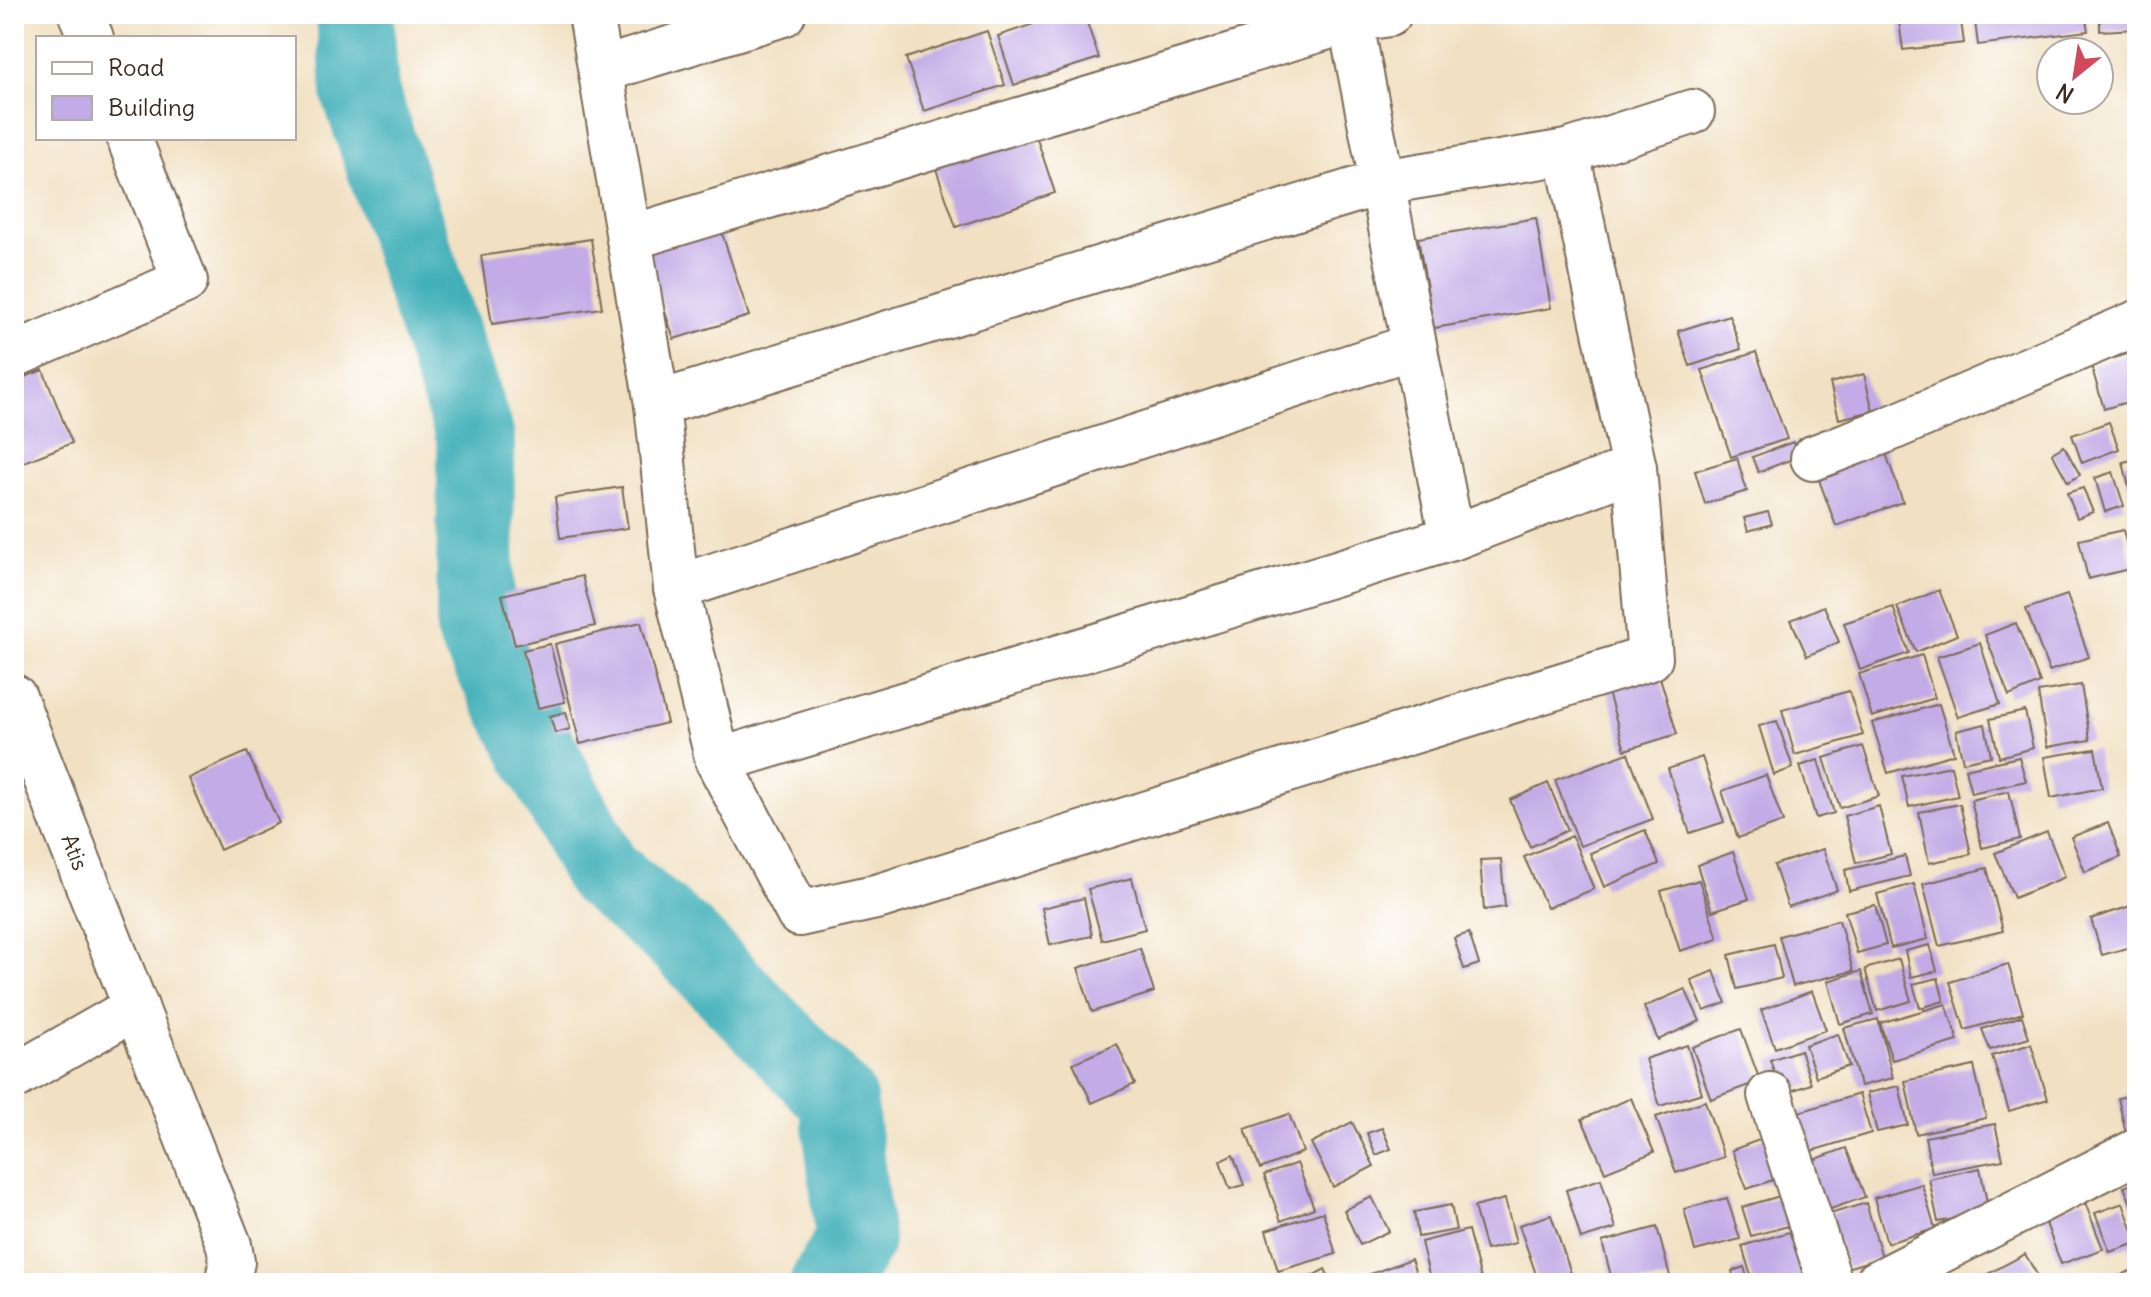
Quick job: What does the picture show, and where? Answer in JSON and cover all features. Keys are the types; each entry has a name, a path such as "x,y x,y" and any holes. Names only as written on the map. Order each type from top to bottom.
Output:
{"street":[{"path":"81,14 90,36"},
{"path":"591,14 657,404 676,588 718,761 799,914 880,896 1650,658 1634,468 1567,152"},
{"path":"601,70 783,14"},
{"path":"629,238 1363,16 1382,182 1452,538"},
{"path":"657,404 1382,182 1567,152 1692,112"},
{"path":"14,355 185,281 130,140"},
{"path":"1813,458 1901,424 2137,323"},
{"path":"676,588 1414,346"},
{"path":"718,761 1452,538 1634,468"},
{"name":"Atis","path":"14,697 229,1245 232,1262 227,1283"},
{"path":"14,1077 136,1007"},
{"path":"1770,1095 1830,1283"},
{"path":"1877,1283 2137,1151"}],"building":[{"path":"1063,14 1084,14 1099,58 1014,85 998,36"},
{"path":"1898,14 1960,14 1964,43 1903,50"},
{"path":"1974,14 2085,14 2088,31 1978,45"},
{"path":"2100,14 2137,14 2137,29 2100,31"},
{"path":"987,31 1005,85 924,111 906,58"},
{"path":"1035,133 1055,193 956,227 935,166"},
{"path":"717,218 749,316 674,339 642,242"},
{"path":"1536,218 1551,308 1434,328 1418,238"},
{"path":"591,239 602,308 492,324 481,256"},
{"path":"1729,315 1741,349 1690,366 1678,331"},
{"path":"2137,351 2137,399 2104,409 2091,365"},
{"path":"1756,352 1787,439 1731,457 1702,370"},
{"path":"43,370 72,443 14,466 14,381"},
{"path":"1864,374 1873,411 1839,419 1830,383"},
{"path":"2109,422 2119,449 2082,463 2072,435"},
{"path":"1793,442 1798,457 1758,472 1752,457"},
{"path":"1883,445 1903,502 1836,526 1815,469"},
{"path":"2064,446 2080,475 2068,482 2052,453"},
{"path":"1737,458 1747,491 1705,504 1695,471"},
{"path":"2137,459 2137,517 2136,517 2123,462"},
{"path":"2113,472 2124,506 2105,512 2095,478"},
{"path":"622,487 628,528 560,538 555,497"},
{"path":"2083,488 2093,512 2077,518 2067,493"},
{"path":"1768,512 1772,524 1748,531 1744,518"},
{"path":"2123,530 2133,568 2088,579 2079,540"},
{"path":"582,576 595,626 515,645 502,595"},
{"path":"1939,590 1957,635 1916,652 1897,607"},
{"path":"2067,595 2089,657 2049,671 2026,609"},
{"path":"1824,606 1839,642 1807,656 1791,620"},
{"path":"1893,607 1909,653 1860,670 1844,623"},
{"path":"641,622 667,723 580,744 555,644"},
{"path":"2016,623 2040,683 2009,696 1985,635"},
{"path":"1980,643 2000,704 1958,717 1937,657"},
{"path":"550,644 565,702 538,708 523,650"},
{"path":"1922,655 1935,698 1872,717 1859,674"},
{"path":"1656,664 1677,734 1625,750 1604,679"},
{"path":"2081,685 2090,740 2047,747 2038,692"},
{"path":"1849,691 1863,735 1795,755 1782,710"},
{"path":"1939,704 1954,754 1888,773 1872,723"},
{"path":"2025,711 2033,748 1999,757 1990,719"},
{"path":"566,712 570,729 555,733 550,716"},
{"path":"1777,721 1793,768 1774,775 1759,726"},
{"path":"1985,724 1991,756 1963,762 1956,731"},
{"path":"1863,746 1879,796 1840,808 1824,758"},
{"path":"2095,749 2102,788 2051,798 2044,757"},
{"path":"247,752 279,823 220,850 188,778"},
{"path":"1628,753 1653,819 1580,846 1555,780"},
{"path":"1702,757 1724,822 1690,833 1668,769"},
{"path":"2019,757 2026,781 1971,793 1965,769"},
{"path":"1818,760 1834,813 1816,818 1800,766"},
{"path":"1951,766 1958,796 1909,807 1902,776"},
{"path":"1766,775 1783,822 1738,838 1722,791"},
{"path":"1548,783 1568,830 1530,847 1510,800"},
{"path":"2009,791 2020,839 1982,848 1971,800"},
{"path":"1960,804 1971,854 1929,863 1919,812"},
{"path":"1879,806 1891,854 1856,863 1844,816"},
{"path":"2108,823 2121,857 2085,872 2071,837"},
{"path":"1645,830 1659,864 1604,887 1590,853"},
{"path":"2047,832 2065,877 2014,898 1995,853"},
{"path":"1572,836 1594,889 1547,908 1524,857"},
{"path":"1823,849 1837,890 1788,907 1774,865"},
{"path":"1733,852 1749,899 1712,911 1697,865"},
{"path":"1905,856 1910,876 1849,891 1845,870"},
{"path":"1501,859 1505,907 1484,910 1480,860"},
{"path":"1987,868 2003,931 1939,946 1923,884"},
{"path":"1132,878 1145,929 1102,940 1088,889"},
{"path":"1699,880 1718,939 1680,951 1661,891"},
{"path":"1914,884 1928,939 1891,948 1877,894"},
{"path":"1084,898 1092,936 1050,945 1042,908"},
{"path":"2137,904 2137,945 2102,955 2091,919"},
{"path":"1875,905 1886,945 1857,953 1845,912"},
{"path":"1839,920 1853,971 1793,986 1779,936"},
{"path":"1469,933 1479,964 1464,969 1454,938"},
{"path":"1774,944 1782,978 1737,989 1729,955"},
{"path":"1930,945 1937,971 1911,977 1905,951"},
{"path":"1140,948 1154,992 1092,1012 1078,968"},
{"path":"1899,959 1911,1001 1877,1011 1865,969"},
{"path":"2008,964 2023,1013 1965,1030 1950,982"},
{"path":"1714,971 1726,1003 1704,1011 1691,980"},
{"path":"1861,971 1873,1014 1840,1024 1828,981"},
{"path":"1938,978 1944,1001 1920,1008 1913,984"},
{"path":"1685,989 1700,1021 1658,1040 1644,1007"},
{"path":"1812,991 1826,1030 1775,1048 1761,1010"},
{"path":"1946,1004 1958,1041 1892,1060 1880,1023"},
{"path":"2022,1016 2029,1038 1990,1050 1982,1029"},
{"path":"1878,1019 1893,1078 1860,1086 1844,1028"},
{"path":"1741,1029 1760,1081 1711,1099 1692,1047"},
{"path":"1838,1034 1849,1066 1816,1077 1805,1045"},
{"path":"1117,1044 1135,1084 1092,1103 1073,1063"},
{"path":"2031,1044 2048,1099 2009,1111 1992,1056"},
{"path":"1687,1045 1702,1093 1660,1106 1645,1059"},
{"path":"1800,1050 1811,1084 1782,1094 1770,1060"},
{"path":"1974,1066 1986,1118 1916,1134 1905,1081"},
{"path":"1899,1086 1908,1125 1877,1132 1867,1093"},
{"path":"1859,1094 1871,1133 1808,1152 1796,1113"},
{"path":"2137,1094 2137,1131 2126,1134 2118,1098"},
{"path":"1631,1098 1654,1152 1605,1172 1582,1119"},
{"path":"1705,1101 1724,1157 1676,1173 1656,1117"},
{"path":"1289,1114 1303,1152 1260,1169 1245,1129"},
{"path":"1352,1122 1374,1166 1333,1187 1311,1143"},
{"path":"1995,1124 2003,1160 1932,1173 1925,1137"},
{"path":"1382,1128 1391,1149 1376,1155 1367,1133"},
{"path":"1778,1133 1793,1173 1747,1189 1732,1150"},
{"path":"1846,1148 1865,1197 1825,1211 1808,1162"},
{"path":"1233,1155 1244,1185 1230,1189 1220,1161"},
{"path":"1297,1163 1314,1208 1281,1221 1264,1175"},
{"path":"1980,1168 1989,1212 1938,1222 1929,1179"},
{"path":"1601,1179 1616,1228 1581,1239 1566,1190"},
{"path":"2137,1182 2137,1218 2124,1187"},
{"path":"1922,1184 1935,1229 1887,1243 1874,1198"},
{"path":"1787,1194 1796,1224 1751,1236 1742,1207"},
{"path":"1372,1197 1389,1231 1360,1245 1344,1210"},
{"path":"1727,1198 1740,1239 1695,1251 1684,1209"},
{"path":"1505,1199 1516,1243 1486,1250 1474,1207"},
{"path":"2084,1200 2103,1249 2061,1264 2043,1215"},
{"path":"1866,1203 1882,1257 1847,1268 1830,1214"},
{"path":"2123,1203 2137,1243 2110,1252 2095,1213"},
{"path":"1451,1205 1456,1230 1418,1237 1414,1212"},
{"path":"1323,1212 1336,1254 1278,1271 1266,1230"},
{"path":"1551,1215 1572,1276 1539,1283 1519,1225"},
{"path":"1657,1227 1671,1280 1613,1283 1602,1242"},
{"path":"1806,1227 1811,1283 1753,1283 1742,1246"},
{"path":"1468,1230 1482,1283 1431,1283 1421,1242"},
{"path":"2025,1254 2042,1283 1971,1283"},
{"path":"1411,1259 1418,1279 1405,1283 1364,1283 1362,1277"},
{"path":"1744,1267 1749,1283 1735,1283 1732,1271"},
{"path":"1325,1269 1332,1283 1299,1283"},
{"path":"2130,1271 2137,1283 2105,1283"}],"waterway":[{"path":"355,14 360,91 476,439 475,630 602,872 684,941 838,1100 855,1240 829,1283"}]}
